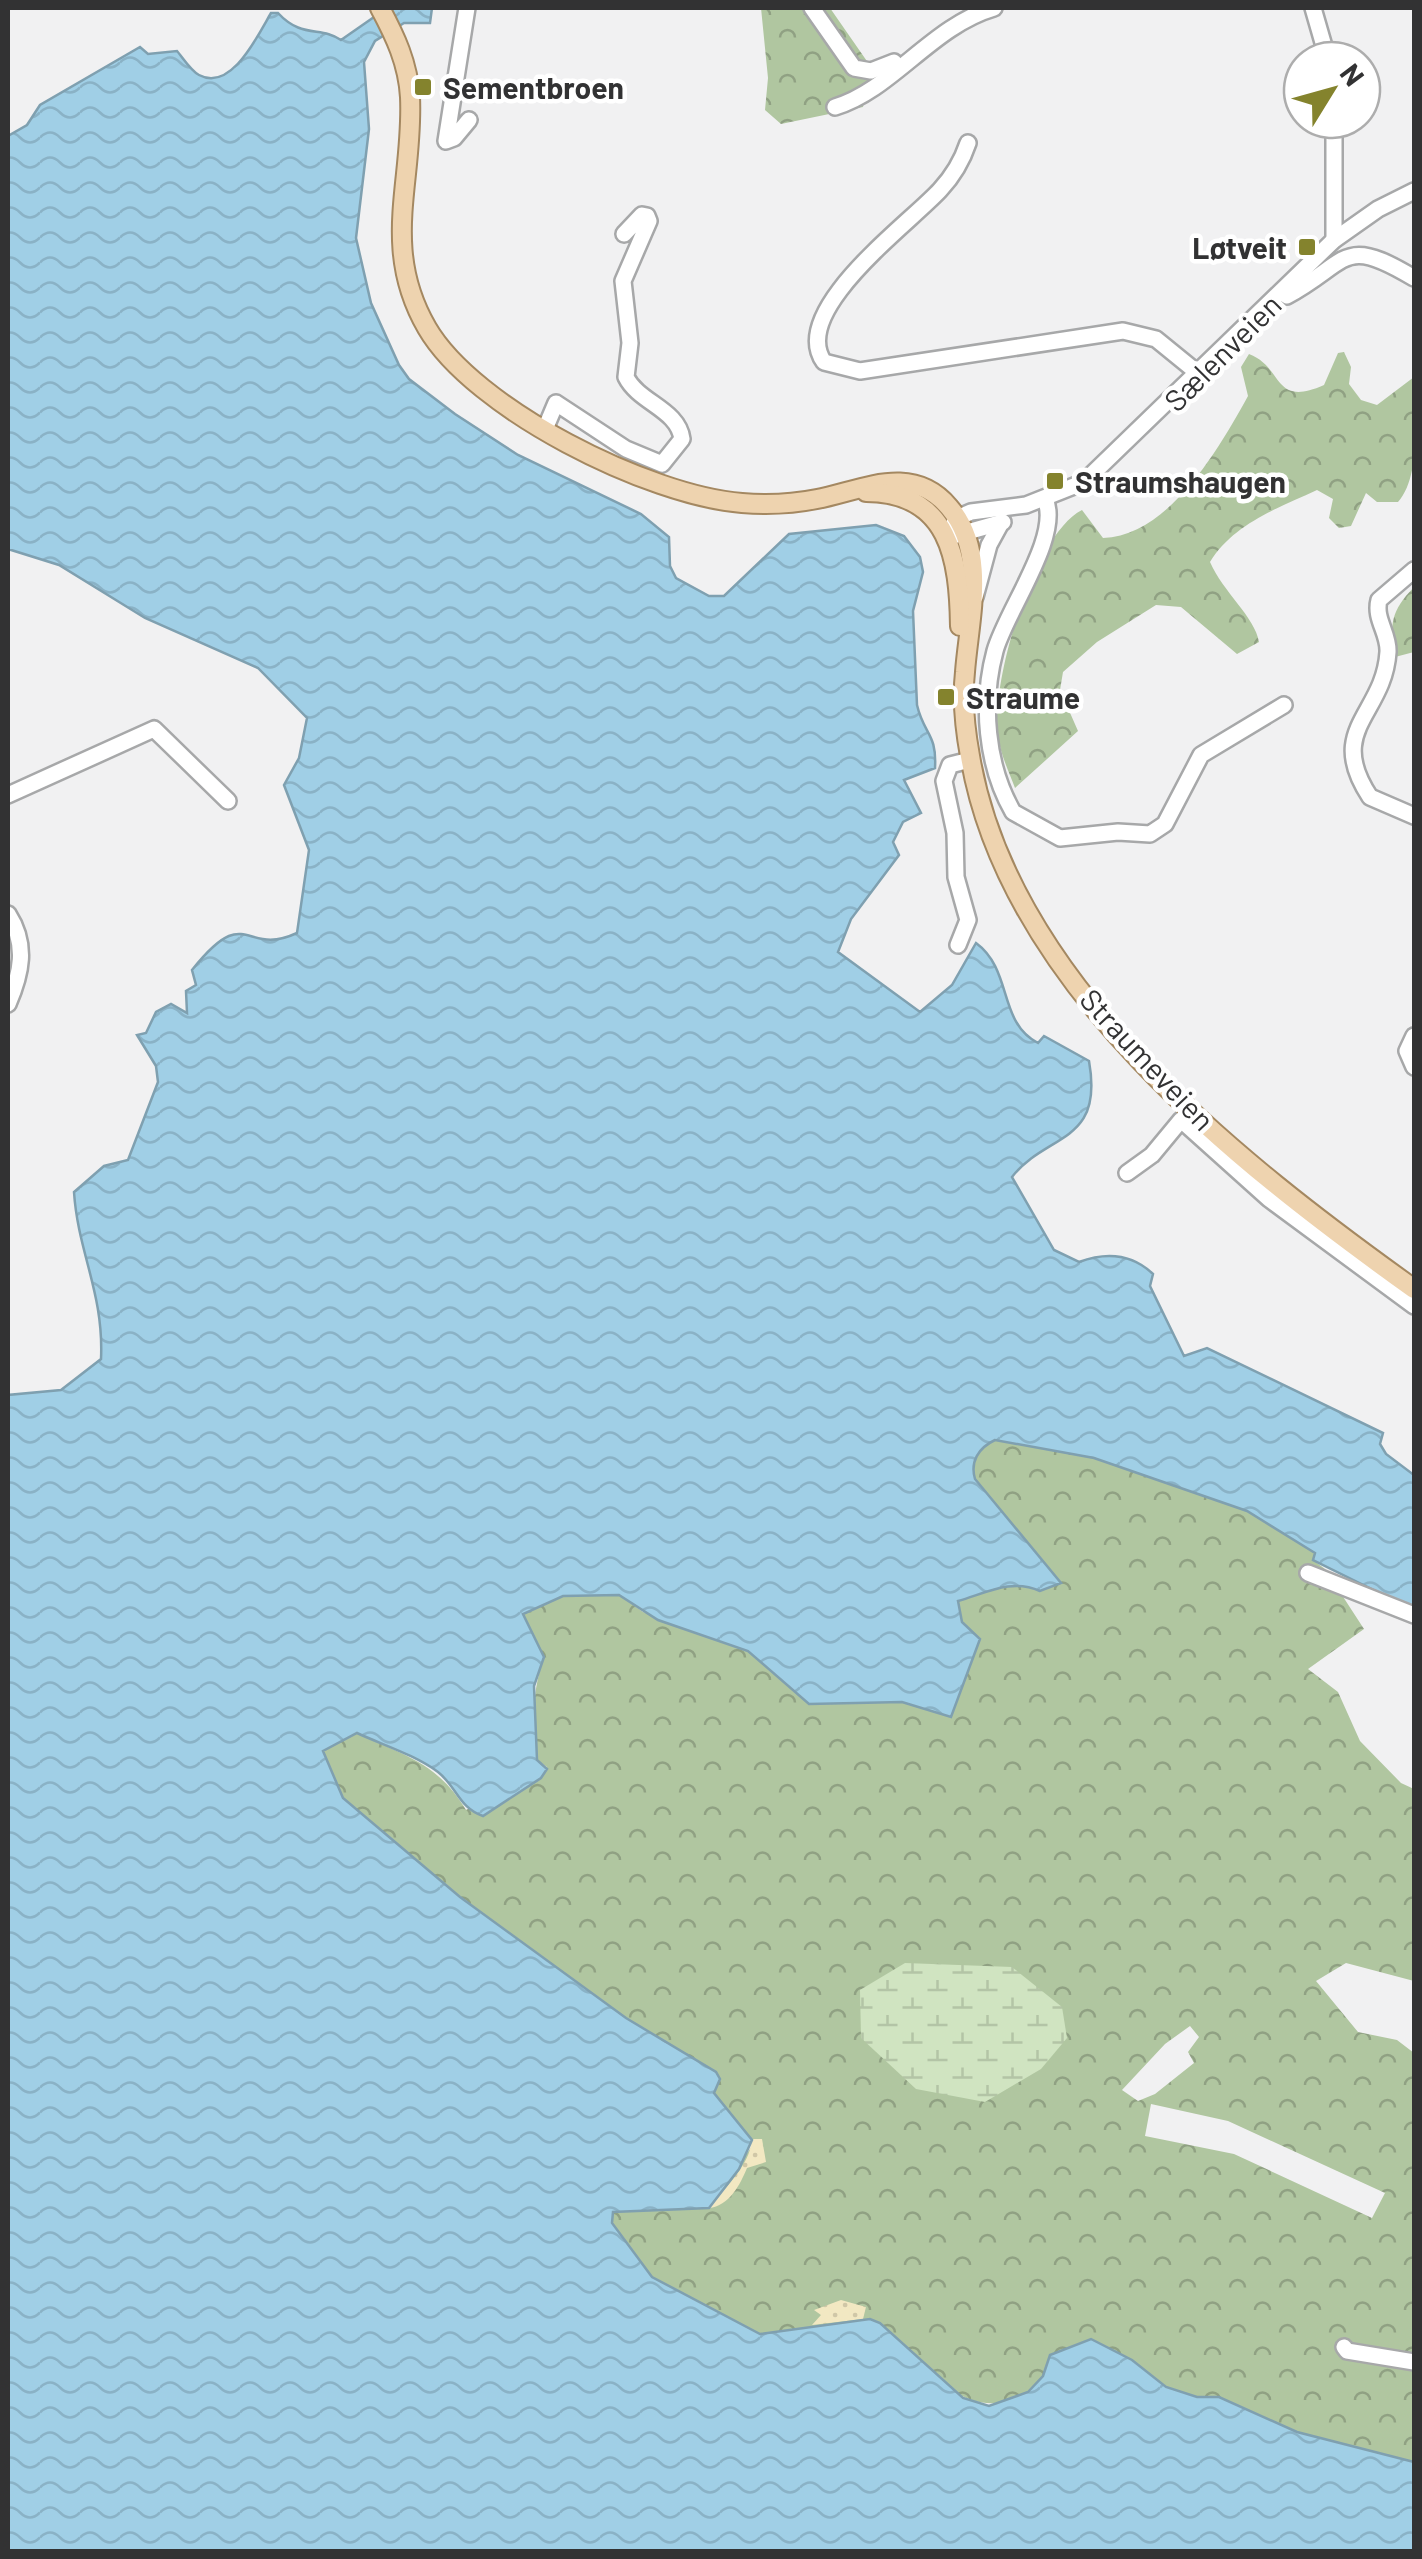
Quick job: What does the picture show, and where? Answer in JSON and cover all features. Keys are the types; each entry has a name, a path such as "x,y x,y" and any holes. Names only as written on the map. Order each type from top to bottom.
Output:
{"main road":[{"path":"380,8 403,56 410,99 400,242 416,307 440,348 467,378 545,428 654,484 692,496 763,504 876,492 910,500 956,530"},
{"name":"Straumeveien","path":"956,530 973,577 964,672"},
{"name":"Straumeveien","path":"956,530 970,760 996,846 1022,900 1055,953 1116,1032 1246,1161 1414,1289"}],"street":[{"path":"468,8 446,141 454,138 469,120"},
{"path":"812,8 839,52 859,70 884,68 994,8"},
{"path":"1313,8 1322,40"},
{"path":"836,108 871,90 920,48"},
{"path":"1334,140 1334,240"},
{"path":"968,142 960,164 942,188 838,292 817,339 824,362 860,371 1123,331 1156,339 1199,374"},
{"name":"Sælenveien","path":"956,530 1074,488 1097,472 1334,240 1378,209 1414,191"},
{"path":"545,428 556,403 614,442 662,464 680,444 682,433 675,421 636,392 625,370 630,343 623,281 649,221 647,216 642,215 624,234"},
{"path":"1279,295 1288,296 1343,258 1360,253 1414,278"},
{"path":"1045,498 1050,523 999,640 990,681 989,742 1013,812 1060,838 1118,832 1150,834 1170,816 1196,760 1284,704"},
{"name":"Sælenveien","path":"956,530 1001,522 1026,504"},
{"name":"Straumeveien","path":"972,605 989,545 1001,522"},
{"path":"1414,570 1379,600 1386,662 1354,732 1351,755 1370,797 1414,816"},
{"path":"8,795 154,729 228,801"},
{"path":"958,945 968,920 956,877 955,833 944,778 950,764 970,760"},
{"path":"8,914 21,947 22,973 8,1004"},
{"path":"1414,1036 1407,1051 1414,1067"},
{"path":"1127,1173 1152,1155 1181,1120 1269,1199 1414,1306"},
{"path":"1308,1573 1414,1615"},
{"path":"1344,2347 1347,2351 1414,2362"}],"green space":[{"path":"761,8 830,8 871,67 863,107 781,124 765,110 768,78"},
{"path":"1344,352 1351,367 1349,384 1361,400 1377,405 1414,377 1414,461 1406,490 1398,502 1377,502 1366,493 1351,526 1339,528 1329,518 1333,499 1317,490 1244,527 1210,562 1251,623 1259,642 1237,654 1181,607 1156,605 1097,642 1063,672 1060,690 1078,731 1015,788 998,736 1001,682 1008,648 1032,579 1064,525 1082,510 1103,538 1127,533 1170,506 1207,463 1248,396 1241,367 1249,354 1295,392 1324,385 1338,353"},
{"path":"1414,587 1414,652 1395,657 1394,619 1400,603"},
{"path":"995,1440 1094,1458 1247,1511 1316,1553 1313,1560 1325,1569 1364,1629 1308,1669 1338,1692 1360,1741 1401,1783 1414,1789 1414,1981 1346,1963 1316,1981 1358,2032 1397,2040 1414,2053 1414,2462 1297,2432 1219,2397 1197,2397 1166,2387 1132,2360 1048,2358 1044,2374 1029,2391 1001,2402 979,2402 959,2395 941,2382 870,2319 760,2334 652,2277 612,2223 613,2212 709,2208 752,2146 713,2092 720,2079 716,2072 626,2018 461,1897 343,1798 323,1751 356,1733 432,1771 466,1810 547,1767 537,1760 534,1721 537,1682 544,1657 523,1613 563,1596 619,1595 643,1612 748,1651 809,1704 902,1702 951,1716 962,1622 958,1601 1012,1584 1060,1583 975,1479 975,1461","holes":["1190,2026 1199,2037 1188,2052 1194,2063 1155,2094 1138,2101 1122,2090 1165,2044","1151,2104 1228,2121 1385,2193 1372,2218 1234,2154 1145,2136"]},
{"path":"905,1963 1012,1967 1062,2007 1067,2038 1041,2069 985,2102 916,2089 861,2038 860,1990"}],"sand":[{"path":"751,2139 762,2139 766,2162 747,2168 728,2199 709,2208 742,2167"},
{"path":"841,2300 866,2307 863,2319 812,2325 821,2315 814,2310"}],"water":[{"path":"387,8 432,8 430,23 404,23 375,41 364,62 369,129 356,238 371,303 399,365 409,379 455,414 518,455 641,514 669,537 670,566 676,578 709,596 724,596 789,534 876,525 904,536 920,557 923,572 913,611 917,705 932,741 935,768 904,780 921,813 903,822 893,842 899,855 851,919 838,952 920,1012 952,985 976,943 996,967 1011,1010 1025,1034 1038,1043 1044,1036 1089,1061 1091,1088 1088,1108 1080,1123 1012,1177 1054,1250 1079,1262 1118,1257 1145,1267 1153,1274 1150,1286 1184,1356 1207,1348 1383,1433 1380,1444 1386,1454 1414,1475 1414,1610 1313,1560 1315,1553 1247,1511 1094,1458 995,1440 977,1456 975,1479 1061,1583 1040,1591 1009,1586 958,1601 962,1622 980,1639 951,1717 902,1702 809,1704 748,1651 658,1620 619,1595 563,1596 523,1614 544,1657 534,1686 537,1760 547,1769 541,1778 483,1816 463,1803 429,1766 357,1733 323,1751 343,1798 460,1897 626,2018 716,2072 720,2079 714,2093 752,2140 739,2169 709,2208 613,2212 612,2223 652,2277 760,2334 870,2319 880,2323 963,2398 989,2406 1028,2392 1043,2376 1050,2355 1091,2339 1132,2360 1166,2387 1197,2397 1219,2397 1297,2432 1414,2462 1414,2551 8,2551 8,1395 61,1390 101,1359 99,1314 74,1192 104,1166 128,1160 158,1082 156,1066 137,1035 146,1033 156,1012 171,1004 187,1013 186,991 196,985 192,970 224,938 236,934 279,939 297,933 309,850 284,785 299,758 307,718 258,668 145,618 59,565 8,549 8,136 27,125 40,105 140,47 148,54 177,51 196,73 211,78 222,76 242,59 271,13 278,13 295,26 341,40"}],"place":[{"name":"Sementbroen","path":"423,87"},
{"name":"Løtveit","path":"1307,247"},
{"name":"Straumshaugen","path":"1055,481"},
{"name":"Straume","path":"946,697"}]}
